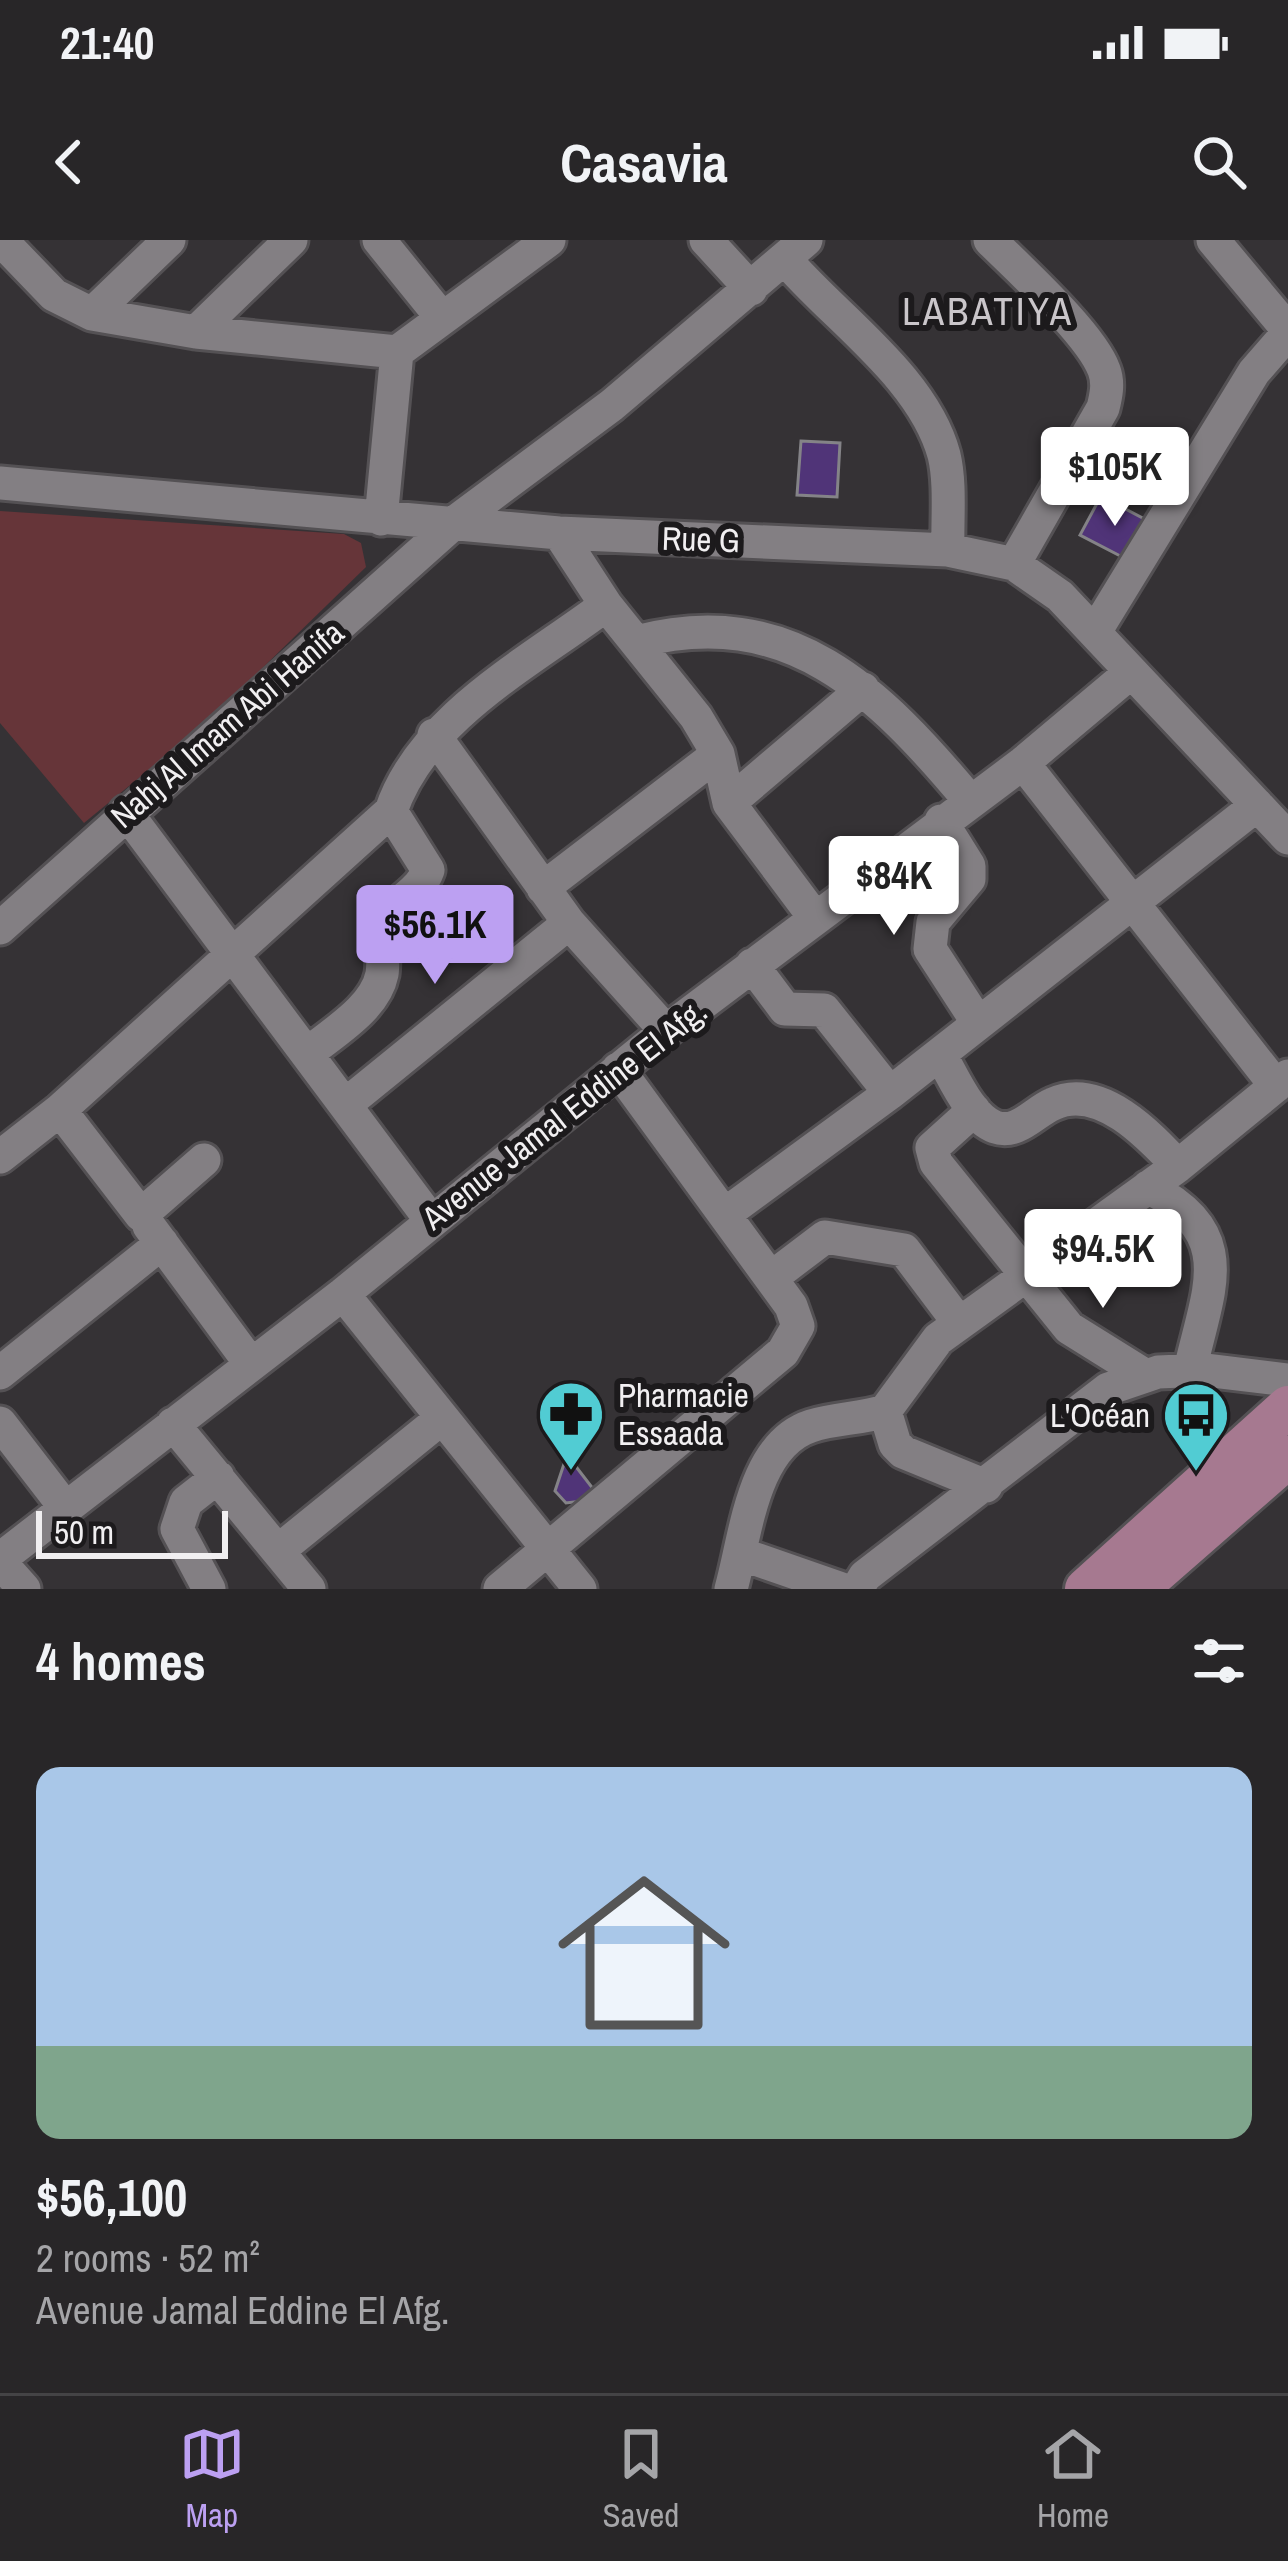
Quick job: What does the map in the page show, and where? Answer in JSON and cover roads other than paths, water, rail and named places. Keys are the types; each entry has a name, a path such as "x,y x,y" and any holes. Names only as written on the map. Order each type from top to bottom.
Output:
{"main road":[{"path":"1086,1589 1288,1407"},
{"path":"1137,1589 1288,1456"}],"street":[{"path":"1,240 54,295 92,314 196,332 397,352 549,240"},
{"path":"92,314 169,240"},
{"path":"196,332 291,240"},
{"path":"379,240 442,318"},
{"path":"706,240 751,289"},
{"path":"990,240 1048,298 1103,366 1107,381 1103,408 1014,565"},
{"path":"1095,632 1254,372 1288,331 1213,240"},
{"path":"796,249 931,423 945,458 947,550"},
{"name":"Nahj Al Imam Abi Hanifa","path":"0,928 455,522 612,405 796,249"},
{"path":"381,519 397,352"},
{"name":"Rue G","path":"0,483 559,533 947,550 1014,565 1060,596 1288,838"},
{"path":"559,533 606,605 696,717 718,754 729,803 815,918"},
{"path":"0,1157 60,1110 391,811 402,778 434,734 606,605"},
{"path":"636,642 710,628 762,636 863,689 906,723 970,800"},
{"name":"Avenue Jamal Eddine El Afg.","path":"0,1560 343,1294 666,1031 1023,763 1130,673"},
{"path":"729,803 863,689"},
{"path":"434,734 569,923 666,1031"},
{"path":"543,888 718,754"},
{"path":"731,1589 766,1465 783,1438 834,1419 885,1412 926,1350 959,1322 1178,1166 1282,1081 1130,903 1023,763"},
{"path":"725,1214 890,1093 1257,805"},
{"path":"307,1054 366,1005 379,987 383,927 390,912 422,887 428,870 391,811"},
{"path":"126,812 430,1219"},
{"path":"941,821 969,866 969,879 933,922 930,949 978,1023"},
{"path":"345,1105 569,923"},
{"path":"752,965 785,1010 824,1010 890,1093"},
{"path":"940,1054 974,1110 991,1126 1008,1129 1056,1102 1106,1108 1141,1126 1178,1166"},
{"path":"500,1589 795,1338 797,1316 618,1069"},
{"path":"60,1110 250,1363"},
{"path":"974,1110 938,1140 932,1157 1049,1307 1085,1342 1146,1376"},
{"path":"141,1215 204,1160"},
{"path":"1148,1187 1195,1216 1205,1232 1210,1285 1190,1370"},
{"path":"771,1278 824,1237 892,1244 904,1250 959,1322"},
{"path":"0,1373 162,1244"},
{"path":"343,1294 580,1589"},
{"path":"857,1589 866,1576 1108,1389 1146,1376 1190,1370 1288,1380"},
{"path":"885,1412 895,1444 903,1452 986,1486"},
{"path":"278,1550 442,1418"},
{"path":"0,1423 64,1506"},
{"path":"173,1424 309,1589"},
{"path":"209,1589 204,1570 177,1529 186,1502 218,1477"},
{"path":"741,1554 842,1589"},
{"path":"0,1560 24,1589"}],"place":[{"name":"Pharmacie Essaada","path":"571,1473"},
{"name":"L'Océan","path":"1196,1474"}],"district":[{"name":"LABATIYA","path":"988,311"}]}
